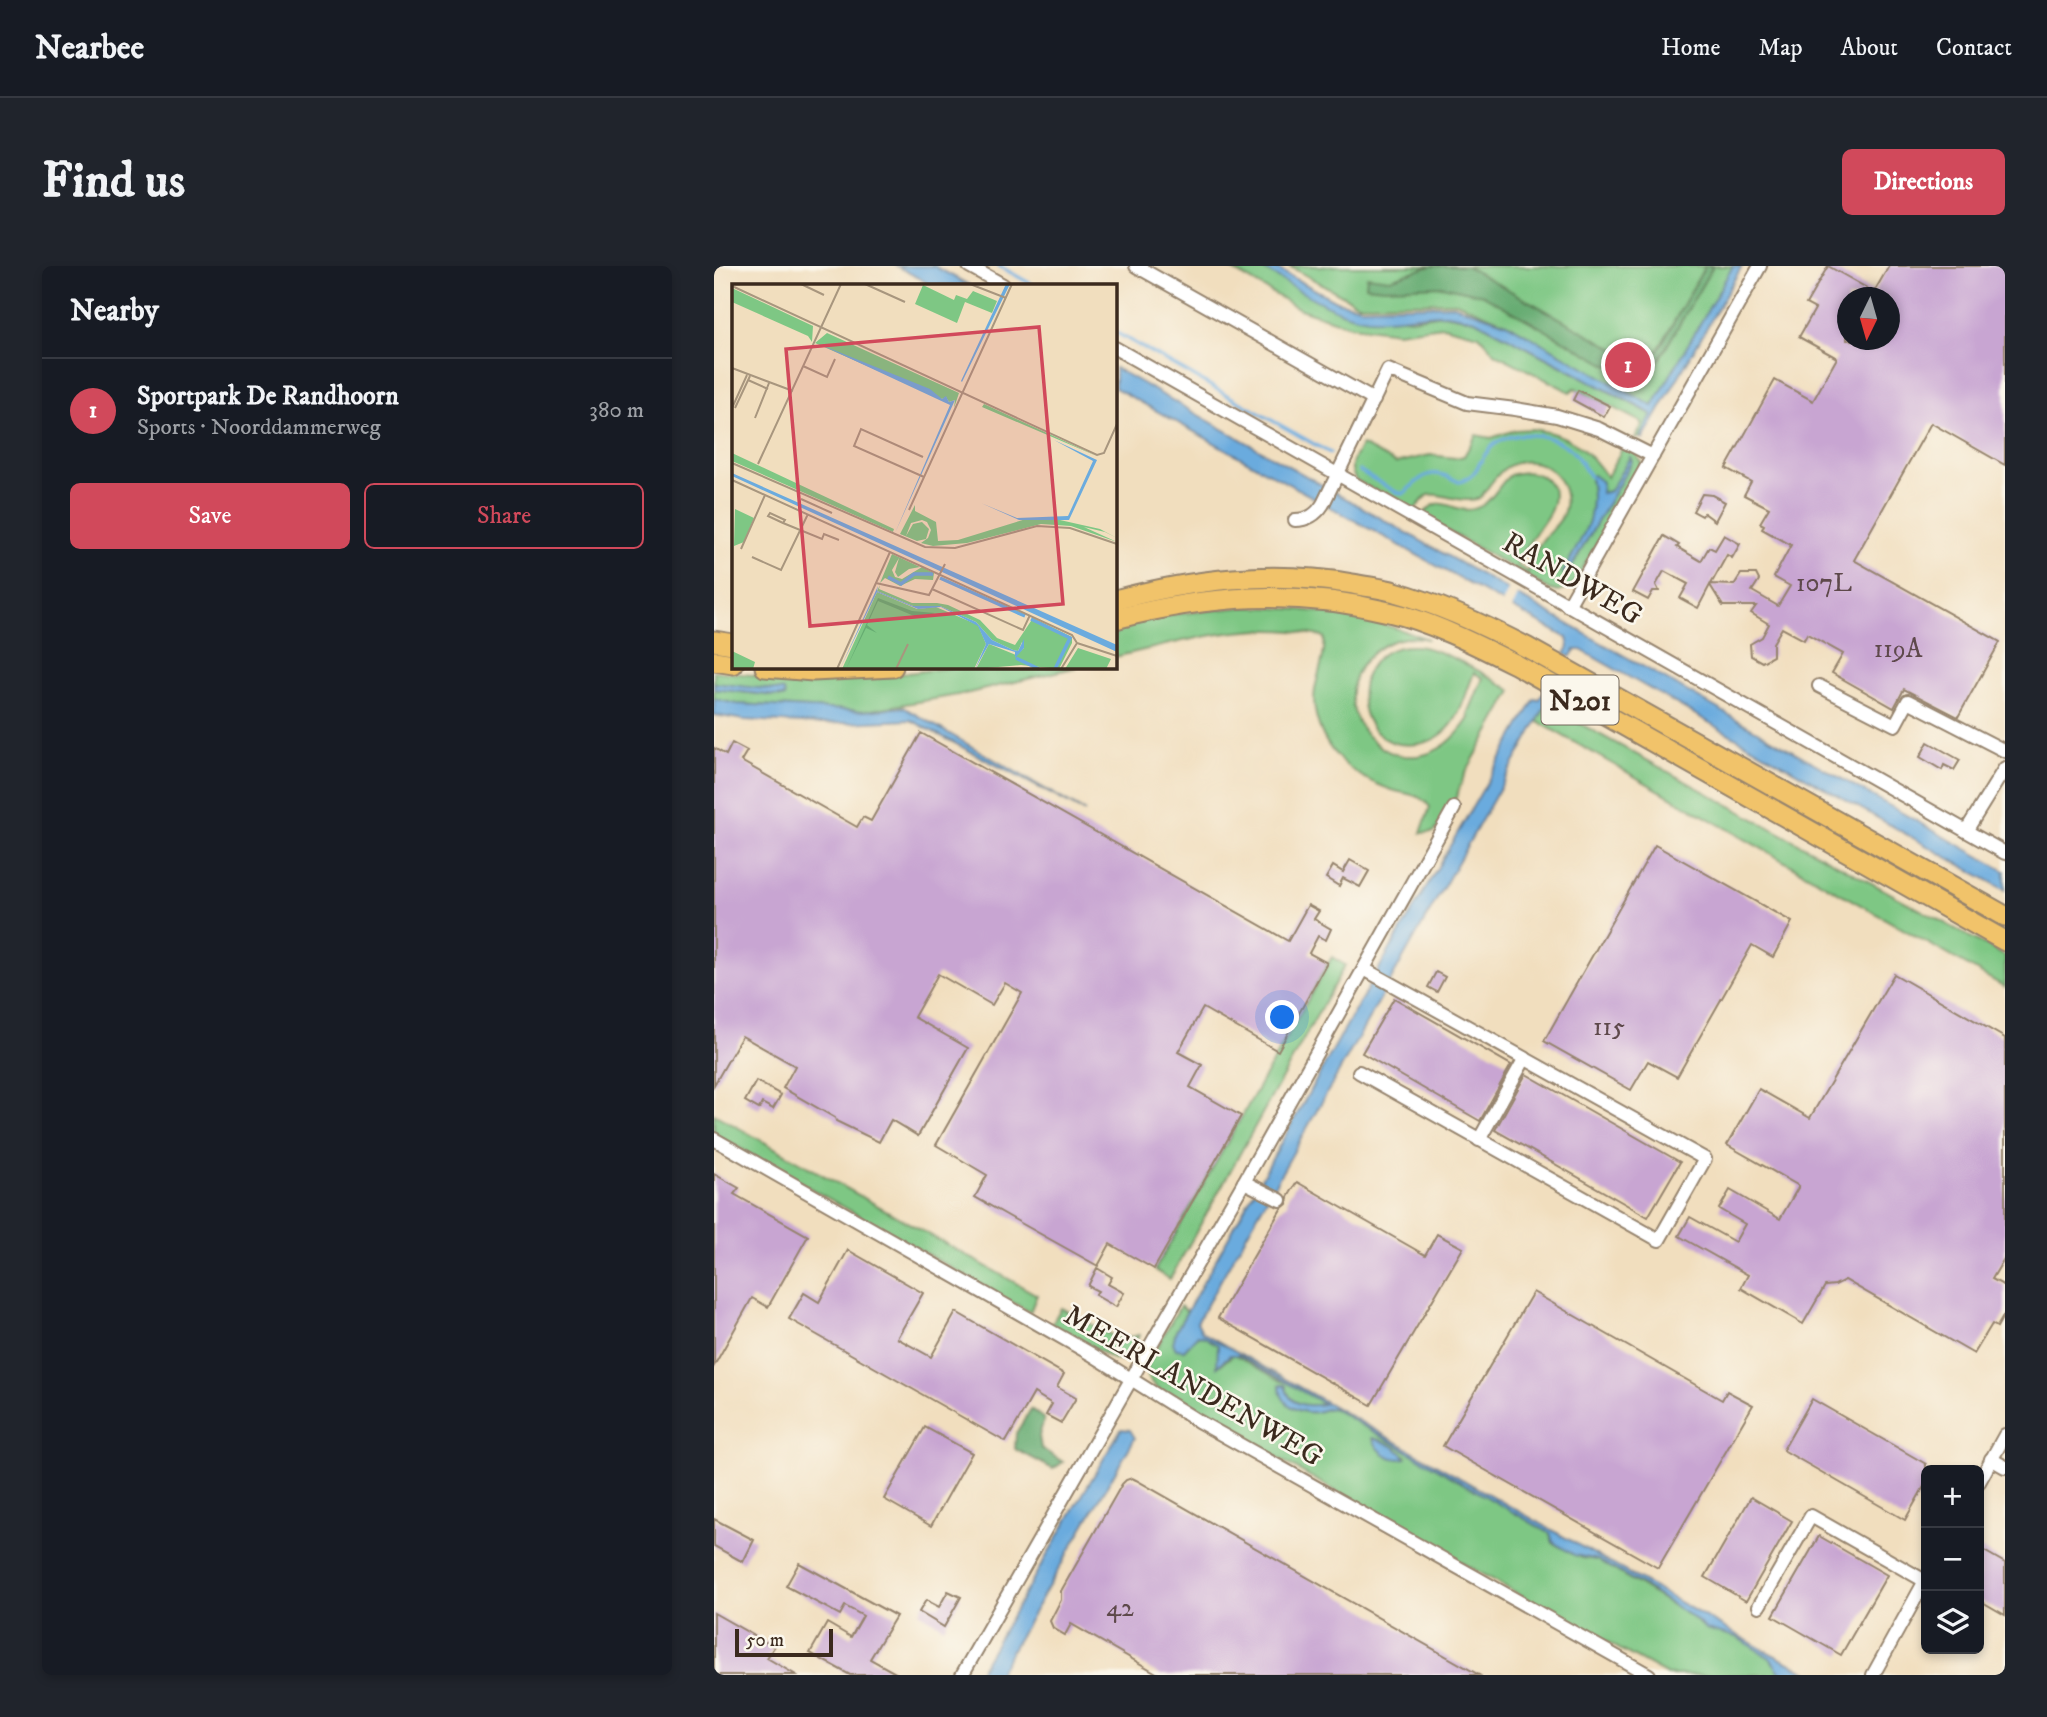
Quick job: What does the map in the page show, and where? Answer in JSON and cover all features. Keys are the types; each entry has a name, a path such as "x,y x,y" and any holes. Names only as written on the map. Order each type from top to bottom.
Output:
{"highway":[{"name":"N201","path":"1116,600 1196,582 1276,576 1320,579 1395,592 1476,621 1528,648 2005,916"},
{"name":"N201","path":"1116,619 1198,601 1240,597 1303,599 1391,612 1468,640 1517,665 2005,941"},
{"path":"714,640 732,644"},
{"path":"714,661 732,664"},
{"path":"777,668 813,671 873,668"}],"street":[{"path":"969,266 1001,284"},
{"path":"1136,266 1374,400"},
{"path":"1568,606 1760,266"},
{"name":"RANDWEG","path":"1116,349 2005,853"},
{"path":"1295,520 1312,516 1322,505 1388,370 1466,403 1557,416 1599,429 1653,456"},
{"path":"1819,685 1895,725 1908,701 2005,751"},
{"path":"1966,831 2005,768"},
{"path":"962,1675 1131,1378 1247,1183 1454,808"},
{"path":"1359,1072 1659,1240 1704,1159 1366,970"},
{"path":"1479,1140 1525,1058"},
{"name":"MEERLANDENWEG","path":"714,1139 1131,1378 1210,1427 1649,1675"},
{"path":"1247,1183 1278,1199"},
{"path":"1984,1472 2005,1435"},
{"path":"1991,1459 2005,1467"},
{"path":"1759,1606 1811,1516 1921,1577"},
{"path":"1873,1675 1921,1589"}],"green space":[{"path":"1226,266 1257,266 1337,309 1411,319 1443,314 1475,320 1653,415 1641,437 1635,439 1643,424 1641,422 1575,388 1570,392 1496,354 1479,335 1443,326 1397,332 1351,326 1300,309"},
{"path":"1289,266 1733,266 1653,407 1506,323 1456,302 1358,304"},
{"path":"1431,266 1466,266 1640,363 1652,361 1705,266 1713,266 1652,372 1637,377 1627,376 1483,295 1442,286 1366,286 1367,276 1390,279"},
{"path":"1532,429 1567,439 1583,450 1607,477 1623,447 1634,451 1641,462 1573,585 1559,592 1551,590 1422,516 1437,504 1464,510 1473,509 1487,502 1510,475 1529,472 1539,475 1553,488 1554,496 1548,516 1517,565 1528,572 1539,545 1564,513 1565,495 1562,484 1547,468 1526,461 1515,463 1494,479 1480,498 1465,500 1433,494 1427,496 1412,511 1356,480 1353,475 1354,458 1362,445 1396,463 1430,455 1455,458 1464,456 1476,435 1491,438 1515,430","holes":["1630,458 1632,461 1571,568 1563,572 1587,527 1592,505 1590,477 1601,493 1611,491"]},
{"path":"1244,607 1292,609 1337,614 1428,639 1406,638 1385,644 1373,653 1356,675 1352,700 1359,723 1374,742 1395,754 1419,756 1445,745 1469,718 1468,714 1483,678 1474,673 1456,718 1440,736 1418,744 1394,743 1377,733 1366,717 1362,698 1365,678 1375,661 1392,650 1415,646 1438,652 1512,691 1464,776 1452,808 1434,832 1421,833 1430,807 1426,802 1378,785 1352,770 1324,738 1314,701 1324,637 1270,630 1225,633 1116,657 1116,628 1175,614"},
{"path":"946,668 1073,668 969,693 865,711 737,704 714,699 714,689 785,697 714,683 714,671 789,679 877,677"},
{"path":"1546,705 2005,956 2005,987 1537,721"},
{"path":"1332,957 1345,965 1170,1279 1155,1270"},
{"path":"714,1114 1037,1295 1030,1312 714,1134"},
{"path":"1180,1306 1187,1311 1176,1331 1184,1350 1198,1335 1205,1337 1218,1345 1219,1366 1234,1354 1287,1382 1324,1404 1299,1404 1290,1397 1285,1385 1280,1385 1285,1398 1296,1409 1316,1412 1332,1408 1550,1533 1553,1543 1582,1558 1598,1560 1699,1624 1736,1637 1771,1658 1783,1675 1667,1675 1469,1567 1158,1390 1147,1377 1147,1365","holes":["1373,1439 1383,1441 1406,1456 1386,1454"]},
{"path":"1061,1308 1113,1336 1123,1339 1139,1335 1130,1355 1124,1361 1115,1360 1051,1325"},
{"path":"1031,1409 1044,1419 1039,1436 1041,1448 1063,1462 1053,1469 1015,1449 1016,1433"}],"water":[{"path":"897,266 934,266 967,284 929,284"},
{"path":"1258,266 1272,266 1336,301 1361,307 1454,305 1506,323 1653,406 1733,266 1742,266 1643,439 1641,437 1652,414 1475,320 1443,314 1390,319 1358,317 1328,306"},
{"path":"1116,369 2005,871 2005,890 1581,650 1575,650 1570,657 1565,654 1569,647 1567,638 1116,389"},
{"path":"1630,457 1632,461 1571,568 1564,574 1590,517 1590,477 1593,475 1602,482 1601,493 1610,491"},
{"path":"714,683 784,691 785,697 714,689"},
{"path":"1543,693 1548,697 1544,703 1546,705 1527,740 1197,1322 1202,1332 1764,1650 1813,1675 1782,1675 1770,1658 1736,1637 1706,1629 1645,1587 1598,1560 1574,1555 1553,1542 1550,1533 1332,1408 1316,1412 1296,1409 1283,1398 1280,1385 1285,1385 1290,1397 1299,1404 1324,1404 1238,1355 1230,1355 1217,1367 1218,1345 1205,1337 1198,1335 1184,1350 1176,1349 1173,1343 1176,1331 1358,1005 1535,699 1539,700"},
{"path":"714,699 737,704 865,711 903,707 1085,812 911,720 821,724 744,720 714,715"},
{"path":"1121,1429 1130,1430 1135,1438 997,1675 977,1675"},
{"path":"1373,1438 1391,1445 1406,1458 1396,1459 1386,1455 1378,1448"}],"pier":[{"path":"1509,588 1519,593 1511,611 1501,606"}],"building":[{"path":"1828,266 1865,287 1837,287 1837,350 1900,350 1900,287 1877,287 1889,266 2005,266 2005,465 1931,423 1854,560 2000,642 1958,717 1904,689 1894,708 1832,673 1843,654 1807,634 1804,640 1782,628 1773,643 1773,656 1762,662 1751,656 1750,644 1762,637 1769,624 1751,613 1756,606 1723,606 1710,585 1698,608 1680,598 1688,584 1664,571 1656,585 1659,591 1653,591 1648,600 1633,592 1664,536 1701,561 1709,547 1715,550 1724,535 1740,544 1732,558 1727,555 1711,584 1734,585 1741,574 1756,574 1759,580 1752,591 1778,606 1790,586 1774,577 1791,545 1762,529 1764,525 1760,523 1769,508 1744,495 1751,482 1726,468 1775,380 1813,401 1837,358 1799,337 1815,309 1806,304"},
{"path":"1578,390 1610,406 1604,417 1573,400"},
{"path":"1702,494 1712,495 1725,502 1715,521 1704,513 1702,516 1693,511"},
{"path":"921,733 1288,941 1308,905 1319,911 1314,919 1331,929 1326,940 1318,936 1309,953 1327,963 1278,1051 1203,1008 1178,1052 1202,1065 1190,1087 1241,1116 1154,1269 1110,1244 1098,1266 1010,1217 975,1197 987,1175 936,1145 1022,993 1005,983 992,1005 938,974 914,1017 968,1048 918,1136 891,1120 879,1142 836,1121 783,1088 795,1066 742,1036 714,1085 714,748 726,755 732,743 747,751 741,761 857,827 863,817 871,821"},
{"path":"1928,742 1960,760 1954,770 1944,765 1942,770 1920,757"},
{"path":"1655,845 1792,922 1773,957 1752,945 1677,1077 1648,1061 1631,1090 1544,1041"},
{"path":"1350,860 1369,871 1360,887 1343,878 1339,886 1326,878 1333,866 1343,872"},
{"path":"1436,972 1445,977 1437,992 1428,987"},
{"path":"1894,974 2005,1038 2005,1257 1992,1279 2005,1286 2005,1313 1997,1327 1992,1324 1974,1354 1845,1280 1825,1286 1803,1324 1741,1288 1748,1275 1679,1236 1690,1217 1735,1242 1745,1224 1719,1209 1730,1190 1780,1219 1799,1186 1727,1145 1759,1089 1810,1118"},
{"path":"1394,998 1511,1065 1480,1121 1362,1053"},
{"path":"1526,1074 1680,1162 1648,1217 1495,1130"},
{"path":"756,1081 781,1095 773,1109 762,1103 759,1109 745,1101"},
{"path":"714,1174 739,1188 734,1194 808,1236 768,1307 752,1298 714,1366"},
{"path":"1297,1182 1425,1255 1437,1234 1463,1248 1371,1405 1218,1318 1281,1209 1287,1204"},
{"path":"848,1250 923,1293 897,1338 931,1357 956,1312 1064,1374 1057,1387 1076,1398 1061,1423 1046,1415 1052,1404 1034,1393 1006,1442 789,1319 804,1293 819,1302"},
{"path":"1097,1268 1112,1277 1108,1284 1124,1293 1116,1307 1095,1295 1098,1291 1088,1286"},
{"path":"1533,1292 1722,1400 1727,1391 1753,1405 1658,1568 1443,1446"},
{"path":"1812,1399 1926,1464 1921,1465 1921,1492 1905,1520 1783,1450"},
{"path":"925,1427 972,1453 931,1526 884,1499"},
{"path":"1132,1478 1479,1675 1160,1675 1071,1624 1065,1635 1053,1628 1050,1621 1061,1600 1061,1591 1122,1484"},
{"path":"1751,1497 1792,1521 1746,1601 1705,1577"},
{"path":"714,1519 754,1540 743,1562 714,1546"},
{"path":"1819,1536 1887,1575 1841,1655 1773,1616"},
{"path":"1984,1551 2005,1563 2005,1615 1984,1603"},
{"path":"799,1563 896,1616 870,1659 899,1675 850,1675 810,1653 827,1623 851,1637 863,1616 845,1606 840,1615 786,1586"},
{"path":"948,1591 961,1597 944,1627 919,1612 926,1600 939,1607"},
{"path":"714,1613 774,1647 767,1658 796,1675 714,1675"}],"waterway":[{"path":"999,266 1031,284"},
{"path":"1116,333 1330,453"},
{"path":"1360,471 1403,494 1428,475 1441,474 1459,482 1465,480 1473,474 1495,444 1505,439 1528,435 1551,439 1571,450 1590,477"}],"place":[{"name":"Sportpark De Randhoorn","path":"1628,365"}]}
